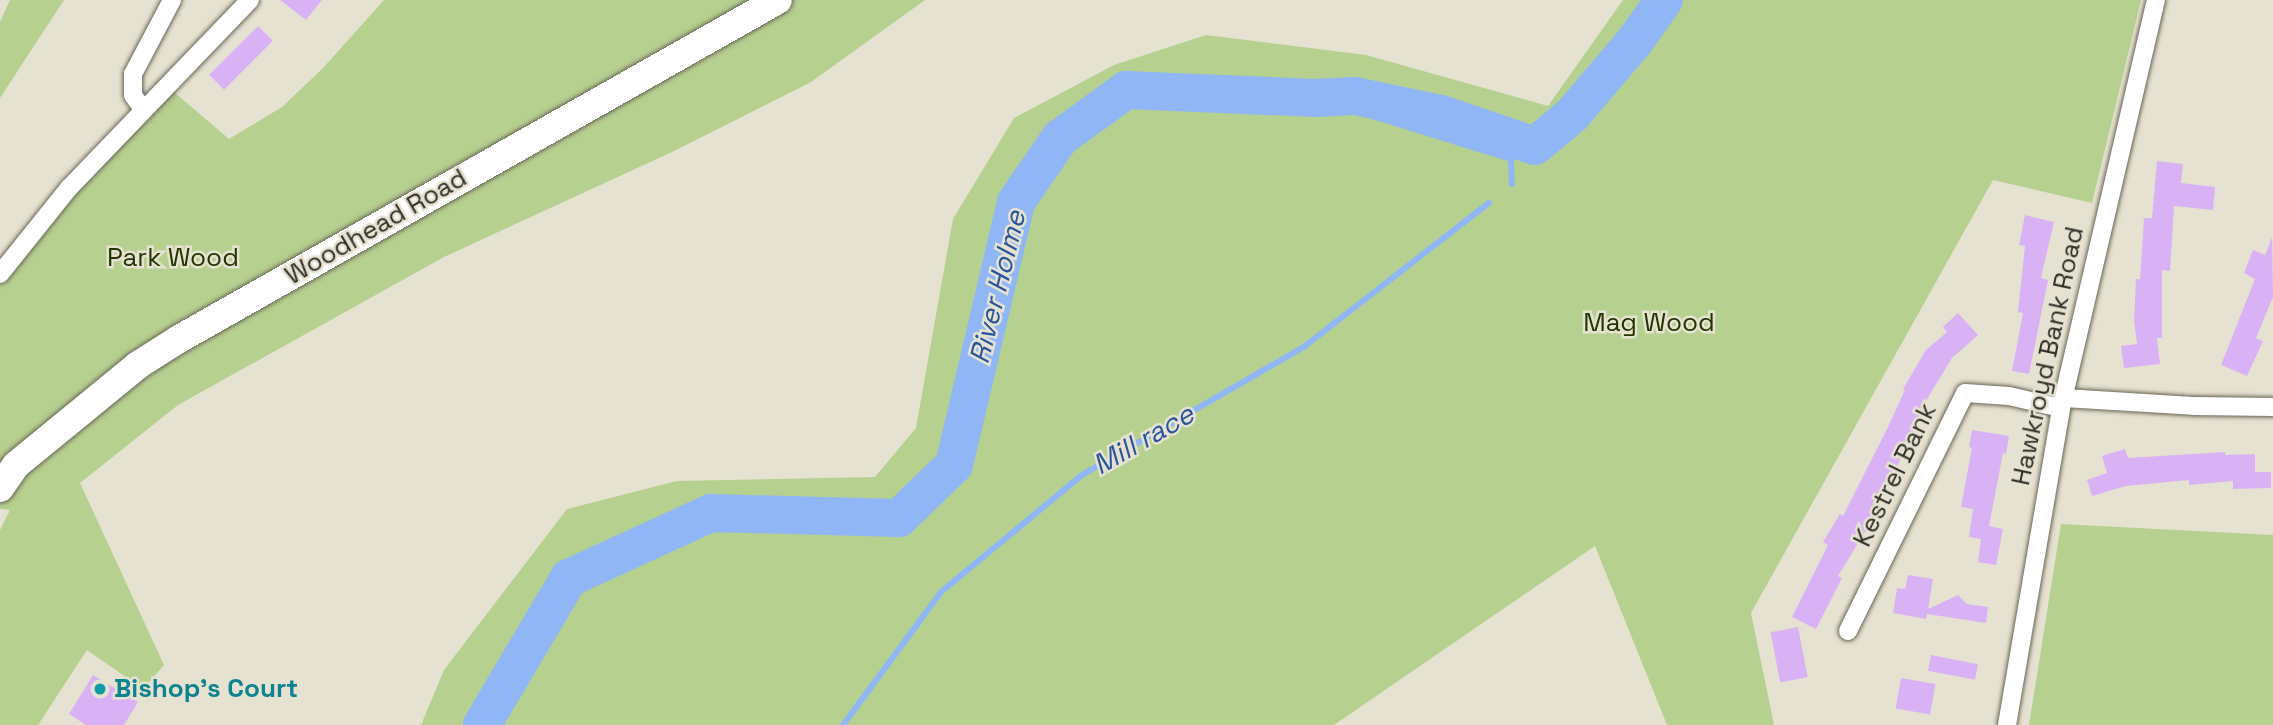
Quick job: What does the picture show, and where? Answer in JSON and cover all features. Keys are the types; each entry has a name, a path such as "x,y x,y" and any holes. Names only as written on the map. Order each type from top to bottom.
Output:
{"main road":[{"name":"Woodhead Road","path":"0,488 16,465 138,365 179,339 778,0"}],"street":[{"path":"144,109 133,95 133,74 172,0"},
{"path":"0,274 69,188 250,0"},
{"name":"Hawkroyd Bank Road","path":"2007,725 2063,403 2156,0"},
{"name":"Kestrel Bank","path":"1848,631 1965,393 2063,403"},
{"path":"2063,403 2273,407"}],"green space":[{"path":"10,0 64,0 0,98 0,22"},
{"name":"Park Wood","path":"384,0 925,0 811,82 672,152 444,257 178,405 80,483 164,665 143,689 87,650 38,725 0,725 0,530 10,510 0,509 0,262 64,180 161,81 229,139 282,107 323,68"},
{"name":"Mag Wood","path":"1623,0 2141,0 2092,203 1993,180 1751,613 1774,725 1667,725 1595,546 1334,725 421,725 444,670 567,509 677,481 875,477 916,428 953,219 1014,118 1114,65 1206,35 1366,55 1548,106"},
{"path":"2061,524 2273,535 2273,725 2029,725"}],"building":[{"path":"280,0 322,0 306,20"},
{"path":"258,26 273,41 224,90 209,75"},
{"path":"2157,161 2183,164 2181,183 2215,187 2213,210 2174,206 2170,271 2162,270 2162,338 2157,338 2160,364 2124,368 2121,346 2137,344 2134,321 2136,279 2140,279 2144,218 2152,218"},
{"path":"2025,215 2054,222 2041,278 2048,280 2029,374 2012,371 2023,313 2018,312 2025,246 2019,245"},
{"path":"2272,237 2273,297 2256,338 2263,341 2247,376 2221,365 2255,279 2244,273 2253,250 2265,255"},
{"path":"1958,313 1978,335 1952,358 1921,409 1924,410 1868,527 1838,576 1842,578 1816,629 1792,617 1828,545 1823,542 1840,514 1843,516 1887,429 1905,390 1903,389 1926,350 1947,332 1943,327"},
{"path":"1972,430 2009,436 2006,454 2003,453 1989,526 2003,529 1996,565 1978,562 1981,539 1969,537 1973,509 1961,507 1972,448 1969,447"},
{"path":"2125,449 2128,458 2225,452 2225,455 2255,454 2255,472 2271,472 2271,488 2233,489 2233,481 2189,485 2189,480 2126,486 2092,496 2087,480 2107,473 2102,456"},
{"path":"1908,575 1933,579 1928,609 1958,595 1967,604 1988,607 1986,623 1927,614 1926,619 1893,613 1897,588 1905,589"},
{"path":"1798,627 1808,677 1780,682 1771,632"},
{"path":"1931,655 1978,664 1975,680 1928,671"},
{"name":"Bishop's Court","path":"93,675 138,702 124,725 86,725 69,714"},
{"path":"1901,678 1935,684 1930,715 1896,709"}],"waterway":[{"name":"River Holme","path":"482,725 569,578 711,513 899,518 954,465 1016,202 1060,138 1126,90 1314,98 1355,96 1441,114 1535,146 1572,115 1635,41 1664,0"},
{"name":"Mill race","path":"1314,98 1511,159 1512,184"},
{"name":"Mill race","path":"843,725 941,592 1082,475 1305,346 1489,203"}],"place":[{"name":"Bishop's Court","path":"100,689"}]}
